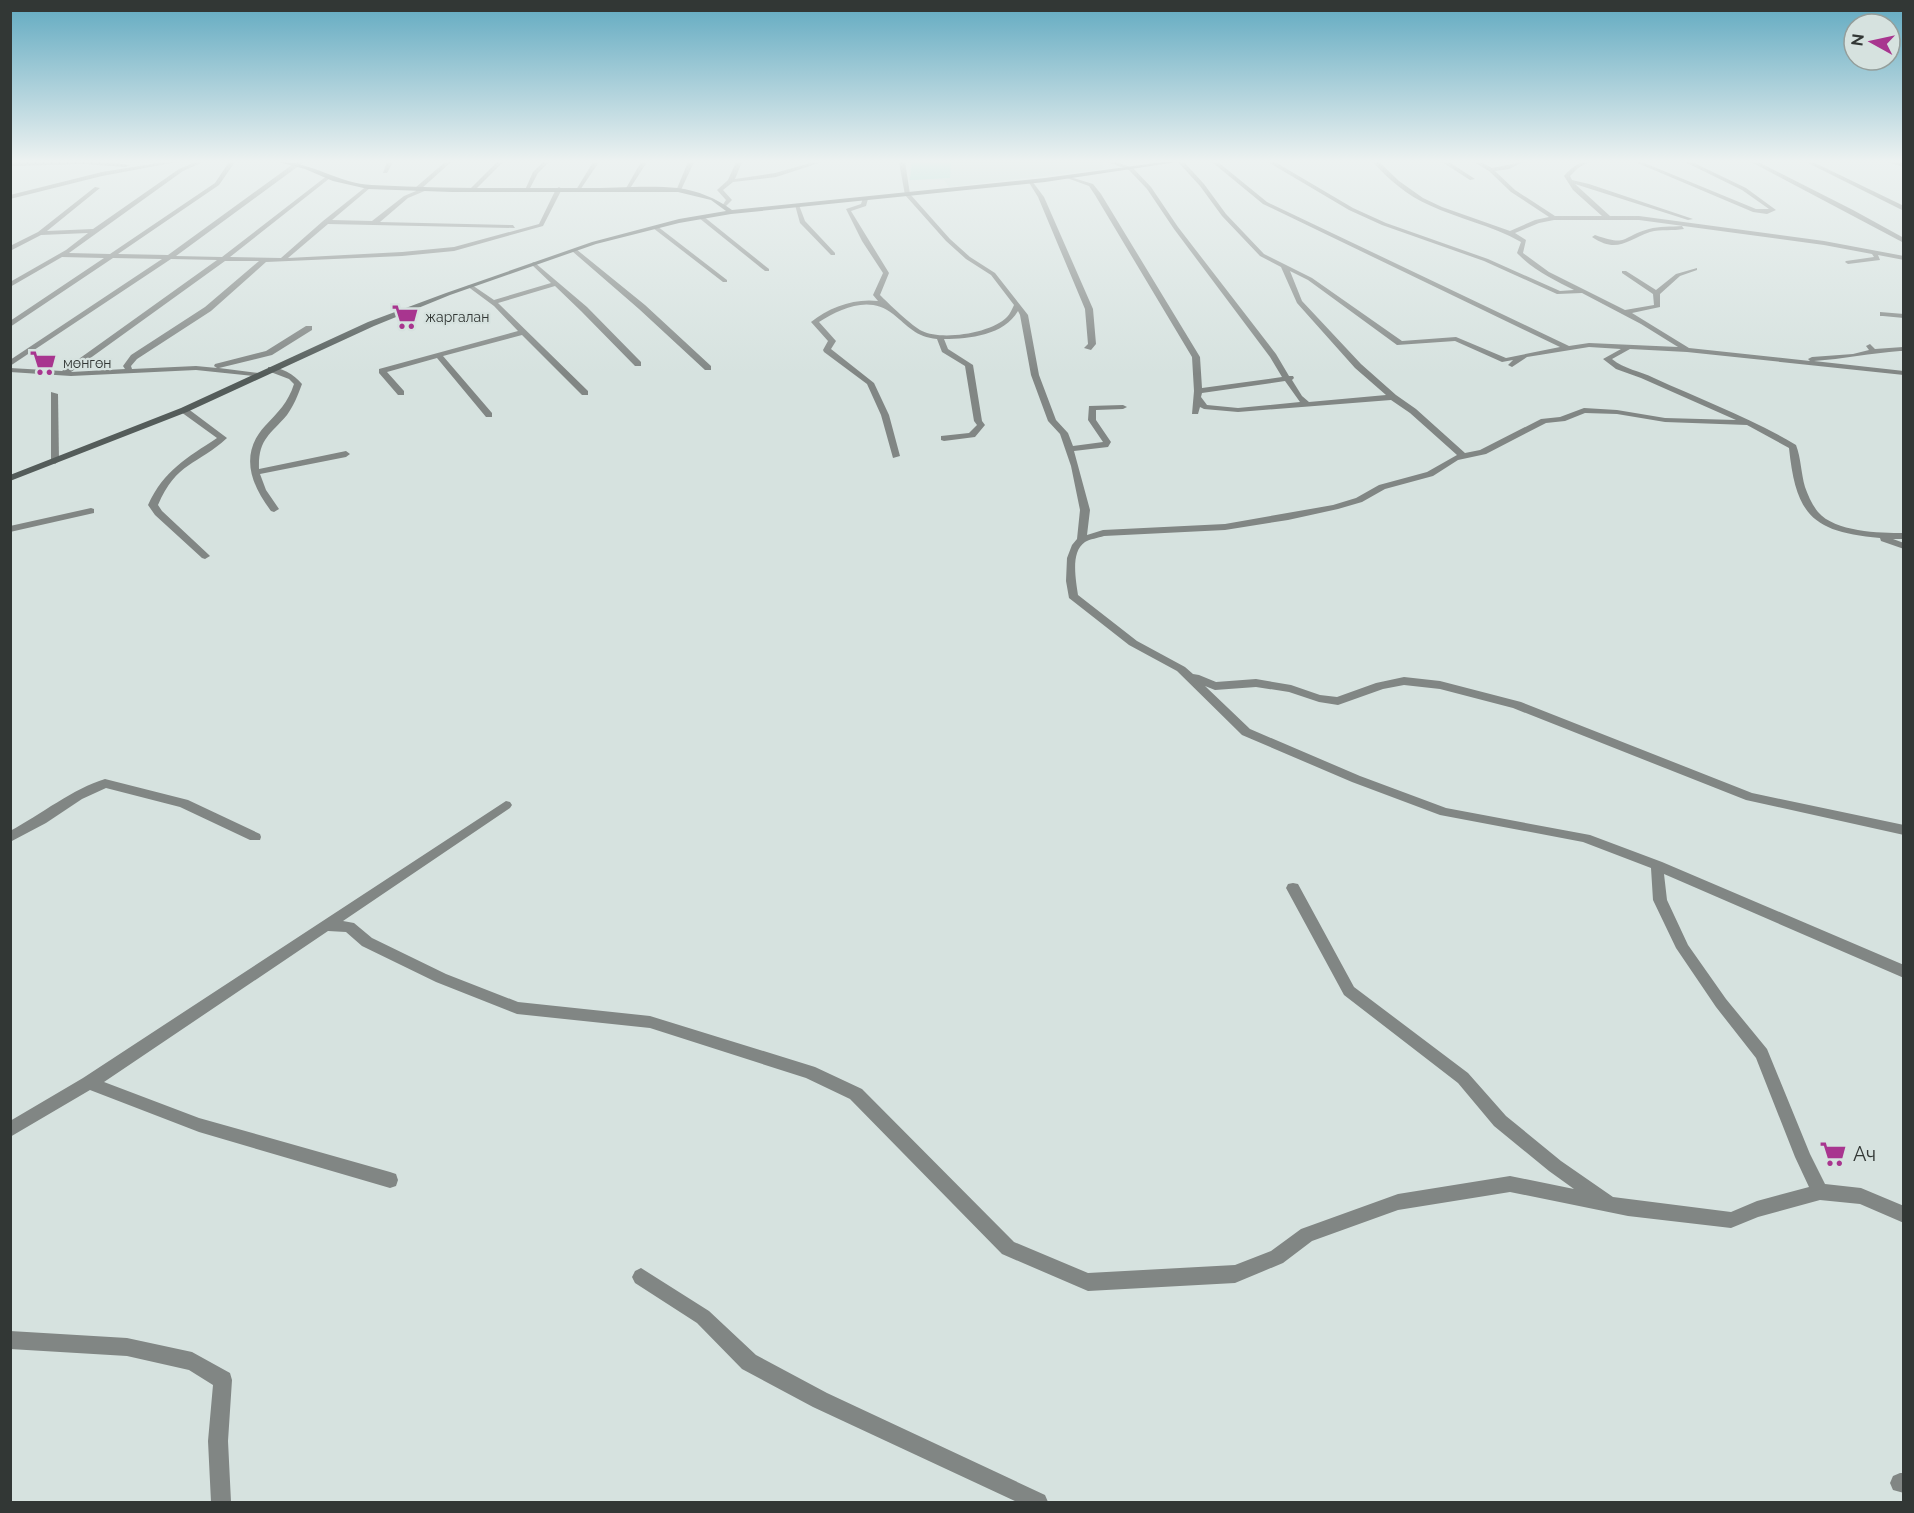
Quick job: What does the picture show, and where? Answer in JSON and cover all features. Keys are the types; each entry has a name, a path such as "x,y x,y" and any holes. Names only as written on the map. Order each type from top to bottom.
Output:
{"main road":[{"path":"10,478 184,410 371,324 574,250 635,233"}],"street":[{"path":"10,249 40,233 51,233"},
{"path":"10,285 62,255 93,233"},
{"path":"10,325 146,233"},
{"path":"10,364 203,233"},
{"path":"64,373 133,326 260,233"},
{"path":"282,260 313,233"},
{"path":"62,255 282,260 454,249 513,233"},
{"path":"662,233 726,281"},
{"path":"720,233 767,270"},
{"path":"812,233 833,254"},
{"path":"861,233 886,273 876,295 920,333 940,338 962,337 990,329 1008,321 1018,305"},
{"path":"941,233 969,258 993,274 1024,315 1035,375 1052,421 1064,433 1085,510 1082,540"},
{"path":"1057,233 1089,309 1092,345 1088,348"},
{"path":"1121,233 1196,357 1198,395 1195,412"},
{"path":"1180,233 1290,378 1299,398 1308,405"},
{"path":"1241,233 1262,255 1310,279 1400,343 1456,339 1505,360 1589,345 1628,349 1687,350 1904,373"},
{"path":"1327,233 1568,348"},
{"path":"1408,233 1486,260 1559,293 1584,291"},
{"path":"1510,233 1524,241 1520,253 1527,260 1624,312 1687,350"},
{"path":"1595,237 1613,244 1631,241 1647,233"},
{"path":"1746,233 1824,243 1904,258"},
{"path":"1889,233 1904,241"},
{"path":"10,237 31,237"},
{"path":"574,250 642,307 708,368"},
{"path":"1848,262 1878,259 1872,252"},
{"path":"130,372 127,366 134,357 208,309 264,260"},
{"path":"534,264 638,364"},
{"path":"1284,266 1299,302 1358,366 1463,456"},
{"path":"1656,293 1678,275 1695,269"},
{"path":"1624,272 1656,293 1658,306 1624,312"},
{"path":"492,303 555,284"},
{"path":"471,286 523,332 585,393"},
{"path":"885,305 871,303 832,309 815,322 832,341 827,350 870,383 885,416 896,456"},
{"path":"1883,314 1904,316"},
{"path":"208,369 268,353 309,328"},
{"path":"400,393 382,371 523,332"},
{"path":"940,338 945,351 969,365 978,421 981,425 972,435 944,438"},
{"path":"1628,349 1607,359 1621,368 1769,432 1793,447 1801,485 1814,516 1842,530 1880,537 1904,546"},
{"path":"1787,362 1853,356 1872,349 1900,349"},
{"path":"1512,365 1525,355"},
{"path":"439,356 489,415"},
{"path":"10,370 64,373 208,369 259,375"},
{"path":"271,369 292,377 298,384 292,401 267,429 255,455 254,474 261,492 274,509"},
{"path":"1198,395 1290,378"},
{"path":"54,394 55,461"},
{"path":"1198,395 1204,407 1238,410 1393,397"},
{"path":"1069,449 1105,445 1107,442 1092,420 1092,408 1123,407"},
{"path":"184,410 224,438 171,473 159,488 153,505 158,513 206,556"},
{"path":"1749,423 1665,420 1617,412 1584,410 1562,419 1544,421 1483,452 1455,458 1430,474 1382,487 1359,500 1288,517 1225,527 1103,533 1076,544 1070,568 1073,596 1133,643 1215,686 1256,683 1338,701 1380,686 1404,681 1440,685 1517,705 1750,797 1904,830"},
{"path":"254,474 346,454"},
{"path":"10,529 91,511"},
{"path":"1880,537 1904,536"},
{"path":"1180,669 1246,732 1356,779 1444,812 1585,838 1657,865 1904,972"},
{"path":"10,837 42,820 78,796 105,783 184,803 255,837"},
{"path":"10,1130 89,1083 506,805"},
{"path":"1657,865 1660,900 1683,948 1721,1003 1762,1054 1803,1157 1820,1192"},
{"path":"1293,888 1349,991 1463,1077 1509,1129 1555,1166 1610,1205"},
{"path":"327,925 349,927 378,948 441,978 517,1008 582,1017 650,1022 810,1072 856,1094 1008,1248 1088,1282 1235,1274 1278,1257 1307,1235 1398,1202 1510,1184 1610,1205 1731,1220 1757,1209 1820,1192 1861,1196 1904,1215"},
{"path":"89,1083 199,1125 390,1180"},
{"path":"641,1276 703,1317 749,1362 831,1405 1038,1503"},
{"path":"10,1340 127,1347 192,1361 223,1380 218,1441 221,1503"}],"place":[{"name":"жаргалан","path":"405,317"},
{"name":"мөнгөн","path":"43,363"},
{"name":"Ач","path":"1833,1154"}]}
